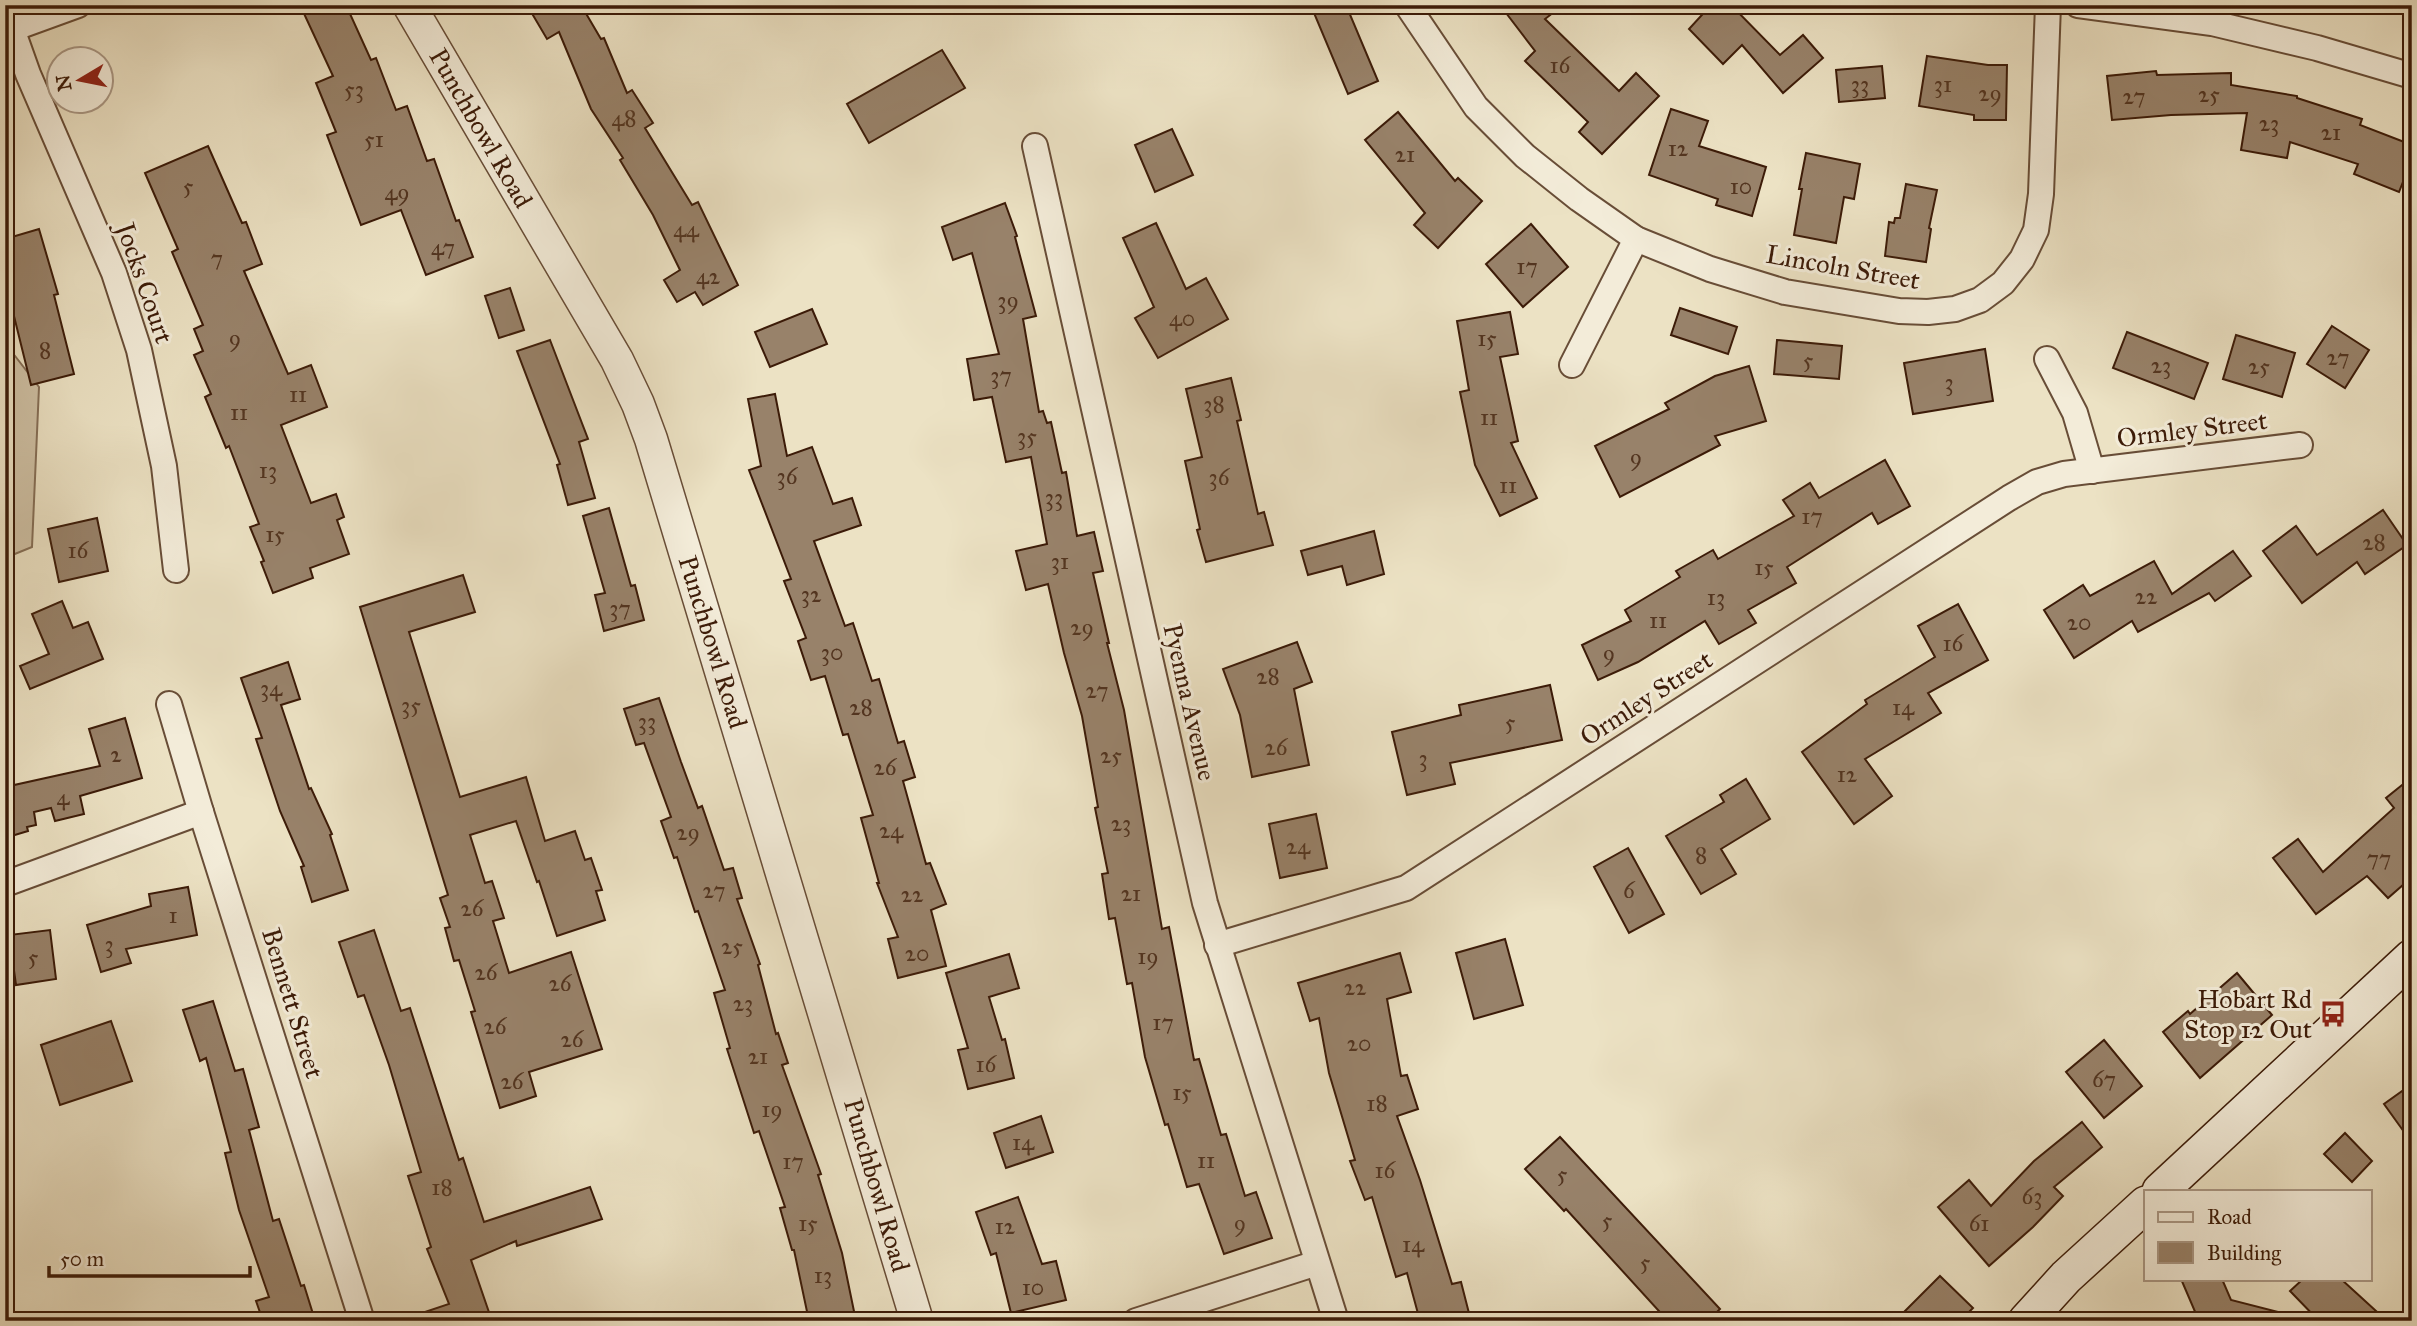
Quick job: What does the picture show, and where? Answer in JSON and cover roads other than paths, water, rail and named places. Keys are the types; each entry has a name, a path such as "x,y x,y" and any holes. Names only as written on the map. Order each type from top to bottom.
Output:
{"main road":[{"path":"2161,1190 2412,957"},
{"path":"2026,1321 2066,1278 2144,1206"}],"street":[{"path":"9,29 78,5"},
{"name":"Punchbowl Road","path":"410,5 617,360 638,404 651,439 917,1321"},
{"name":"Lincoln Street","path":"1407,5 1476,107 1525,156 1636,239 1710,269 1785,292 1899,312 1955,309 1980,300 2003,283 2022,259 2036,230 2041,194 2048,5"},
{"path":"2078,5 2213,23 2317,48 2412,76"},
{"name":"Jocks Court","path":"9,29 114,273 139,350 164,466 176,570"},
{"name":"Pyenna Avenue","path":"1035,146 1202,890 1336,1321"},
{"path":"1572,365 1636,239"},
{"name":"Ormley Street","path":"2047,359 2075,413 2092,471"},
{"name":"Ormley Street","path":"1217,945 1406,888 2037,482 2064,474 2300,445"},
{"name":"Bennett Street","path":"169,704 362,1321"},
{"path":"5,884 201,812"},
{"path":"1136,1321 1317,1263"}],"place":[{"name":"Hobart Rd Stop 12 Out","path":"2333,1014"}]}
